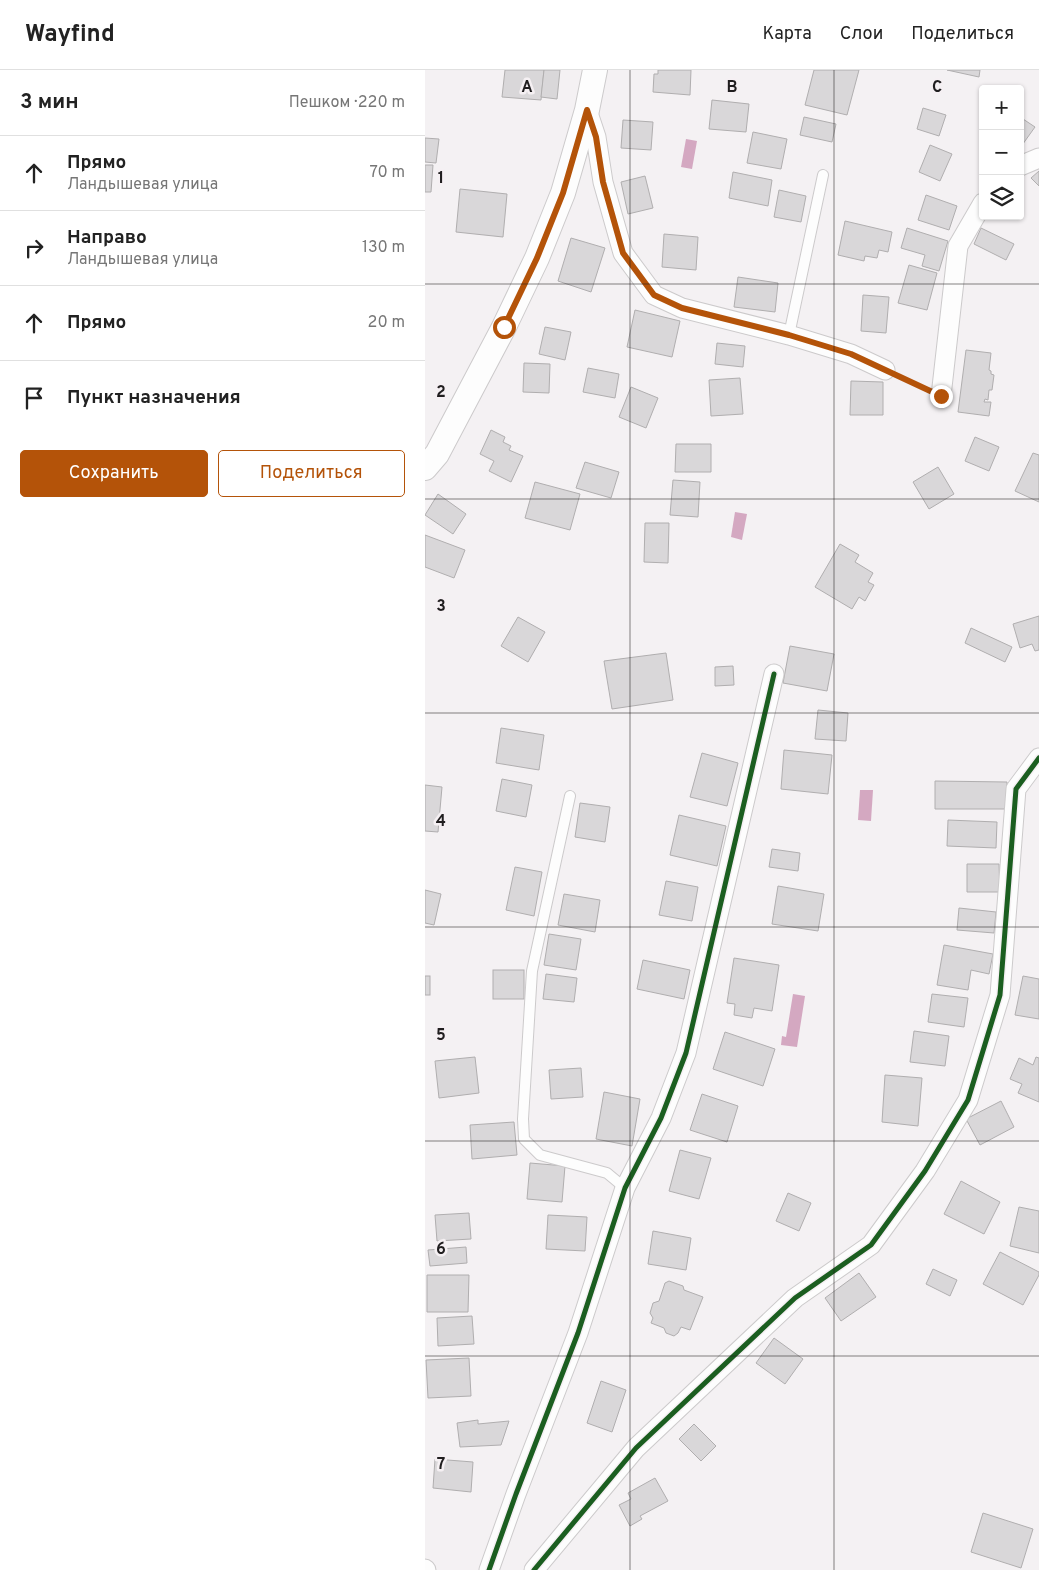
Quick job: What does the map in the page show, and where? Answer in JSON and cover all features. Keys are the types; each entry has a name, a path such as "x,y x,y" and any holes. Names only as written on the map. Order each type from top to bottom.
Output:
{"street":[{"path":"425,468 437,454 504,327 537,258 563,193 587,110 595,70"},
{"path":"587,110 596,137 603,182 623,253 654,295 682,308 789,335 851,354 885,370"},
{"path":"1024,164 1039,158"},
{"path":"941,396 958,246 979,210"},
{"path":"489,1570 578,1333 625,1188 661,1118 686,1053 774,674"},
{"path":"534,1570 636,1448 795,1298 871,1245 925,1171 969,1100 1000,995 1016,789 1039,758"}],"lane":[{"path":"789,335 823,175"},
{"path":"570,796 532,971 523,1118 524,1139 540,1155 607,1173 625,1188"}],"path":[{"path":"885,370 941,396"}],"shaded area":[{"path":"686,139 697,141 692,169 681,167"},
{"path":"735,512 747,514 742,540 731,537"},
{"path":"860,790 873,790 871,821 858,820"},
{"path":"793,994 805,996 797,1047 781,1045 782,1036 786,1037"}],"building":[{"path":"505,70 544,70 541,100 502,97"},
{"path":"544,70 560,70 557,99 541,97"},
{"path":"658,70 691,70 690,95 653,92 654,74 658,74"},
{"path":"814,70 859,70 847,115 805,105"},
{"path":"947,70 980,70 979,77"},
{"path":"712,100 749,104 746,132 709,129"},
{"path":"923,108 946,115 939,136 917,129"},
{"path":"804,117 836,124 832,142 800,135"},
{"path":"623,120 653,122 651,150 621,148"},
{"path":"1024,120 1035,127 1024,142"},
{"path":"753,132 787,139 781,169 747,163"},
{"path":"425,138 439,139 436,163 425,162"},
{"path":"930,145 952,154 940,181 919,172"},
{"path":"425,165 433,165 431,192 425,192"},
{"path":"1039,171 1039,186 1031,178"},
{"path":"733,172 772,180 768,206 729,198"},
{"path":"645,176 653,208 628,214 621,182"},
{"path":"460,189 507,194 503,237 456,232"},
{"path":"779,190 806,196 801,222 774,217"},
{"path":"926,195 957,206 949,230 918,220"},
{"path":"845,221 892,232 888,252 879,250 877,258 865,256 864,261 838,255"},
{"path":"907,228 948,241 939,271 922,266 925,255 901,248"},
{"path":"981,228 1014,244 1006,260 974,244"},
{"path":"664,234 698,237 696,270 662,267"},
{"path":"571,238 605,248 591,292 558,281"},
{"path":"909,265 937,273 927,310 898,303"},
{"path":"738,277 778,283 775,312 734,307"},
{"path":"863,295 889,297 886,333 861,331"},
{"path":"635,310 680,321 672,357 627,347"},
{"path":"545,327 571,332 565,360 539,354"},
{"path":"717,343 745,346 743,367 715,364"},
{"path":"966,350 991,353 989,370 994,375 992,390 989,390 988,400 985,399 984,402 991,402 989,416 958,412"},
{"path":"524,363 550,364 549,393 523,392"},
{"path":"588,368 619,374 615,398 583,392"},
{"path":"740,378 743,414 711,416 709,380"},
{"path":"851,381 883,382 883,415 850,415"},
{"path":"631,387 658,398 646,428 619,417"},
{"path":"491,430 505,437 503,442 511,446 509,450 523,456 511,482 489,471 494,461 480,454"},
{"path":"975,437 999,447 989,471 965,461"},
{"path":"676,444 711,444 711,472 675,472"},
{"path":"1033,453 1039,455 1039,502 1015,491"},
{"path":"585,462 619,472 611,498 576,488"},
{"path":"938,467 954,494 929,509 913,482"},
{"path":"673,480 700,482 698,517 670,515"},
{"path":"535,482 580,494 570,530 525,518"},
{"path":"438,494 466,514 453,534 425,515"},
{"path":"645,523 669,523 668,563 644,562"},
{"path":"425,535 465,550 454,578 425,567"},
{"path":"840,544 859,555 855,562 873,573 868,582 874,585 865,601 859,597 852,609 815,587"},
{"path":"1039,616 1039,650 1035,651 1032,644 1020,648 1013,624"},
{"path":"518,617 545,632 528,662 501,646"},
{"path":"971,628 1012,647 1005,662 965,643"},
{"path":"790,646 834,654 827,691 783,683"},
{"path":"666,653 673,700 612,709 604,661"},
{"path":"733,666 734,685 715,686 715,667"},
{"path":"818,710 848,713 846,741 815,739"},
{"path":"501,728 544,735 539,770 496,763"},
{"path":"784,750 832,755 828,794 781,789"},
{"path":"702,753 738,763 727,806 690,797"},
{"path":"502,779 532,785 526,817 496,811"},
{"path":"935,781 1007,782 1007,809 935,809"},
{"path":"425,785 442,787 438,832 425,831"},
{"path":"580,803 610,807 605,842 575,837"},
{"path":"679,815 726,826 717,866 670,855"},
{"path":"948,820 997,822 996,848 947,846"},
{"path":"772,849 800,853 798,871 769,867"},
{"path":"967,864 999,864 1000,892 967,892"},
{"path":"515,867 542,872 534,916 506,910"},
{"path":"666,881 698,887 692,921 659,915"},
{"path":"778,886 824,894 818,931 772,924"},
{"path":"425,890 441,894 434,925 425,923"},
{"path":"564,894 600,900 595,932 558,925"},
{"path":"959,908 996,912 994,933 957,930"},
{"path":"549,934 581,939 576,970 544,965"},
{"path":"944,945 993,954 989,974 971,970 968,990 937,985"},
{"path":"734,958 779,965 772,1011 754,1008 752,1018 734,1015 735,1004 727,1003"},
{"path":"643,960 690,970 684,999 637,989"},
{"path":"493,970 524,970 524,999 493,999"},
{"path":"546,974 577,978 574,1002 543,999"},
{"path":"425,976 430,976 430,995 425,995"},
{"path":"1023,976 1039,979 1039,1019 1015,1015"},
{"path":"932,994 968,998 964,1027 928,1022"},
{"path":"914,1031 949,1036 945,1066 910,1062"},
{"path":"725,1032 775,1049 763,1086 713,1069"},
{"path":"475,1057 479,1093 439,1098 435,1061"},
{"path":"1036,1057 1039,1058 1039,1102 1018,1093 1022,1084 1010,1079 1019,1058 1033,1065"},
{"path":"581,1068 583,1097 551,1099 549,1070"},
{"path":"885,1075 922,1078 918,1126 882,1122"},
{"path":"604,1092 640,1099 632,1146 596,1139"},
{"path":"702,1094 738,1106 727,1142 690,1130"},
{"path":"1001,1101 1014,1127 980,1145 966,1119"},
{"path":"514,1122 517,1155 472,1159 470,1125"},
{"path":"680,1150 711,1158 699,1199 669,1191"},
{"path":"530,1163 565,1166 562,1202 527,1199"},
{"path":"961,1181 1000,1202 984,1234 944,1214"},
{"path":"788,1193 811,1203 799,1231 776,1221"},
{"path":"1019,1207 1039,1211 1039,1253 1010,1246"},
{"path":"469,1213 471,1239 437,1241 435,1215"},
{"path":"548,1215 587,1217 585,1251 546,1249"},
{"path":"653,1231 691,1238 686,1270 648,1264"},
{"path":"466,1247 467,1263 430,1266 428,1250"},
{"path":"1000,1252 1039,1272 1023,1305 983,1284"},
{"path":"933,1269 957,1280 950,1296 926,1284"},
{"path":"859,1273 876,1297 841,1321 825,1298"},
{"path":"427,1275 469,1275 468,1312 427,1312"},
{"path":"669,1281 683,1286 684,1290 703,1297 690,1330 681,1327 674,1336 666,1333 664,1328 651,1323 653,1318 650,1313 653,1303 659,1301 665,1283"},
{"path":"472,1316 474,1344 438,1346 437,1318"},
{"path":"774,1338 803,1359 785,1384 756,1363"},
{"path":"469,1358 471,1396 428,1398 426,1360"},
{"path":"601,1381 626,1390 612,1432 587,1423"},
{"path":"478,1420 478,1424 509,1421 501,1445 460,1447 457,1423"},
{"path":"694,1424 716,1446 701,1461 679,1439"},
{"path":"435,1459 473,1462 471,1492 433,1488"},
{"path":"655,1478 668,1501 640,1516 642,1519 630,1526 619,1505 631,1499 628,1493"},
{"path":"983,1513 1033,1529 1021,1568 971,1552"}],"cycle path":[{"path":"489,1570 578,1333 625,1188 661,1118 686,1053 774,674"},
{"path":"534,1570 636,1448 795,1298 871,1245 925,1171 968,1100 1000,995 1016,789 1039,758"}],"route":[{"path":"504,327 537,258 563,193 587,110 596,137 603,182 623,253 654,295 682,308 789,335 851,354 941,396"}]}
